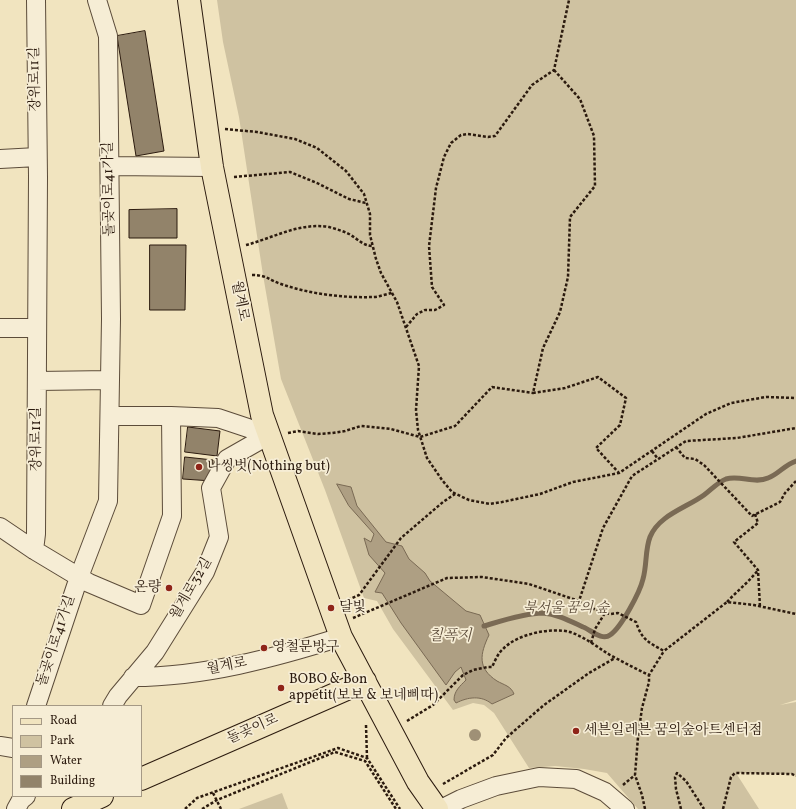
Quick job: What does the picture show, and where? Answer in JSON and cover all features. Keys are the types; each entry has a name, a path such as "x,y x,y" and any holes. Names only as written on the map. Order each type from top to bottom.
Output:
{"main road":[{"name":"월계로","path":"189,0 214,173 262,415 336,623 418,782 435,804"},
{"name":"돌곶이로","path":"142,779 365,681"},
{"path":"72,809 100,797"}],"street":[{"name":"장위로11길","path":"34,550 36,534 37,381 36,0"},
{"name":"돌곶이로41가길","path":"36,705 79,577 108,501 111,319 108,36 97,0"},
{"path":"0,159 37,157"},
{"path":"110,166 214,173"},
{"path":"0,328 37,328"},
{"path":"37,381 110,380"},
{"path":"110,416 218,418 270,437"},
{"name":"돌곶이로41가길","path":"79,577 89,583 141,605 172,516 171,416"},
{"name":"월계로32길","path":"113,705 118,696 155,652 205,572 219,537 211,488 217,476 227,459 270,437"},
{"path":"0,527 34,550 79,577"},
{"name":"월계로","path":"133,678 162,678 226,668 298,650 336,623"},
{"path":"0,746 12,748"},
{"path":"435,804 461,799 496,786 539,777 576,779 605,792 625,809"},
{"path":"16,809 21,800 25,797"}],"path":[{"path":"406,327 417,314 425,310 436,310 444,306 432,287 429,246 436,188 444,157 451,143 461,135 468,134 488,137 495,136 532,85 554,70 569,0"},
{"path":"533,393 543,348 560,312 568,277 570,217 595,186 594,136 580,99 554,70"},
{"path":"207,127 257,132 295,139 317,148 346,171 364,194 370,214 370,235 381,273 392,293 406,327 419,366 416,410 420,437 427,458 452,492 469,500 490,504 502,502 540,494 573,482 619,473 706,414 731,403 766,397 796,398"},
{"path":"214,173 290,172 317,182 349,199 366,203"},
{"path":"228,249 268,238 298,227 312,226 340,230 367,246 373,246"},
{"path":"234,275 263,275 280,284 310,291 344,296 375,297 392,293"},
{"path":"270,437 298,431 318,434 345,431 360,426 391,430 420,437 455,426 492,387 533,393 565,388 598,377 626,398 620,425 596,448 619,473"},
{"path":"579,601 603,528 632,476 686,441 737,438 796,428"},
{"path":"676,447 685,458 695,459 704,465 752,516 780,502 784,494 796,481"},
{"path":"652,451 658,459"},
{"path":"336,623 359,595 401,538 443,502 456,494"},
{"path":"755,514 758,523 734,542 758,570 760,607"},
{"path":"645,809 635,775 642,708 649,682 649,675 664,651 727,602 752,578 758,570"},
{"path":"336,623 384,605 447,578 482,577 529,584 579,601 586,606 605,613 618,613 636,622 640,634 646,641 664,651"},
{"path":"727,602 796,614"},
{"path":"591,643 592,635 605,613"},
{"path":"391,730 434,705 463,675 473,670 492,667 503,649 515,640 550,630 569,632 649,675"},
{"path":"435,804 492,755 506,738 544,704 589,673 616,658"},
{"path":"185,809 197,798 338,748 367,758 400,809"},
{"path":"202,809 217,800 335,752 365,761 396,809"},
{"path":"681,809 676,788 675,777 677,773 686,781 704,809"},
{"path":"723,809 732,777 735,773 792,774 796,776"},
{"path":"212,793 221,809"}],"green space":[{"name":"북서울 꿈의 숲","path":"217,0 796,0 796,700 780,705 796,702 796,777 792,774 736,773 759,809 638,809 607,773 555,766 529,768 494,713 484,705 473,703 453,710 393,629 377,601 364,598 325,490 281,379 263,275 239,117 223,42"},
{"path":"282,793 288,809 239,809"}],"water":[{"name":"칠폭지","path":"337,484 351,487 357,506 386,542 402,546 409,559 425,573 430,581 466,611 480,615 489,635 482,654 483,666 491,676 509,687 514,694 492,704 479,698 465,699 456,703 454,700 455,694 466,680 461,667 455,672 446,685 401,623 382,593 375,592 385,573 369,555 364,538 371,542 374,534 349,506"}],"building":[{"path":"145,31 164,151 136,156 117,36"},
{"path":"177,209 177,238 129,238 129,210"},
{"path":"150,245 186,245 185,310 150,310"},
{"path":"188,427 220,431 217,456 185,452"},
{"path":"185,457 213,460 212,481 183,479"}],"waterway":[{"path":"484,626 521,616 543,613 563,618 600,636 607,637 619,625 630,609 641,585 644,574 648,542 654,529 666,517 697,500 723,480 731,478 763,480 796,461"}],"place":[{"name":"나씽벗(Nothing but)","path":"199,467"},
{"name":"온량","path":"169,588"},
{"name":"달빛","path":"331,608"},
{"name":"영철문방구","path":"264,648"},
{"name":"BOBO & Bon appetit(보보 & 보네삐따)","path":"281,688"},
{"name":"세븐일레븐 꿈의숲아트센터점","path":"576,731"}]}
